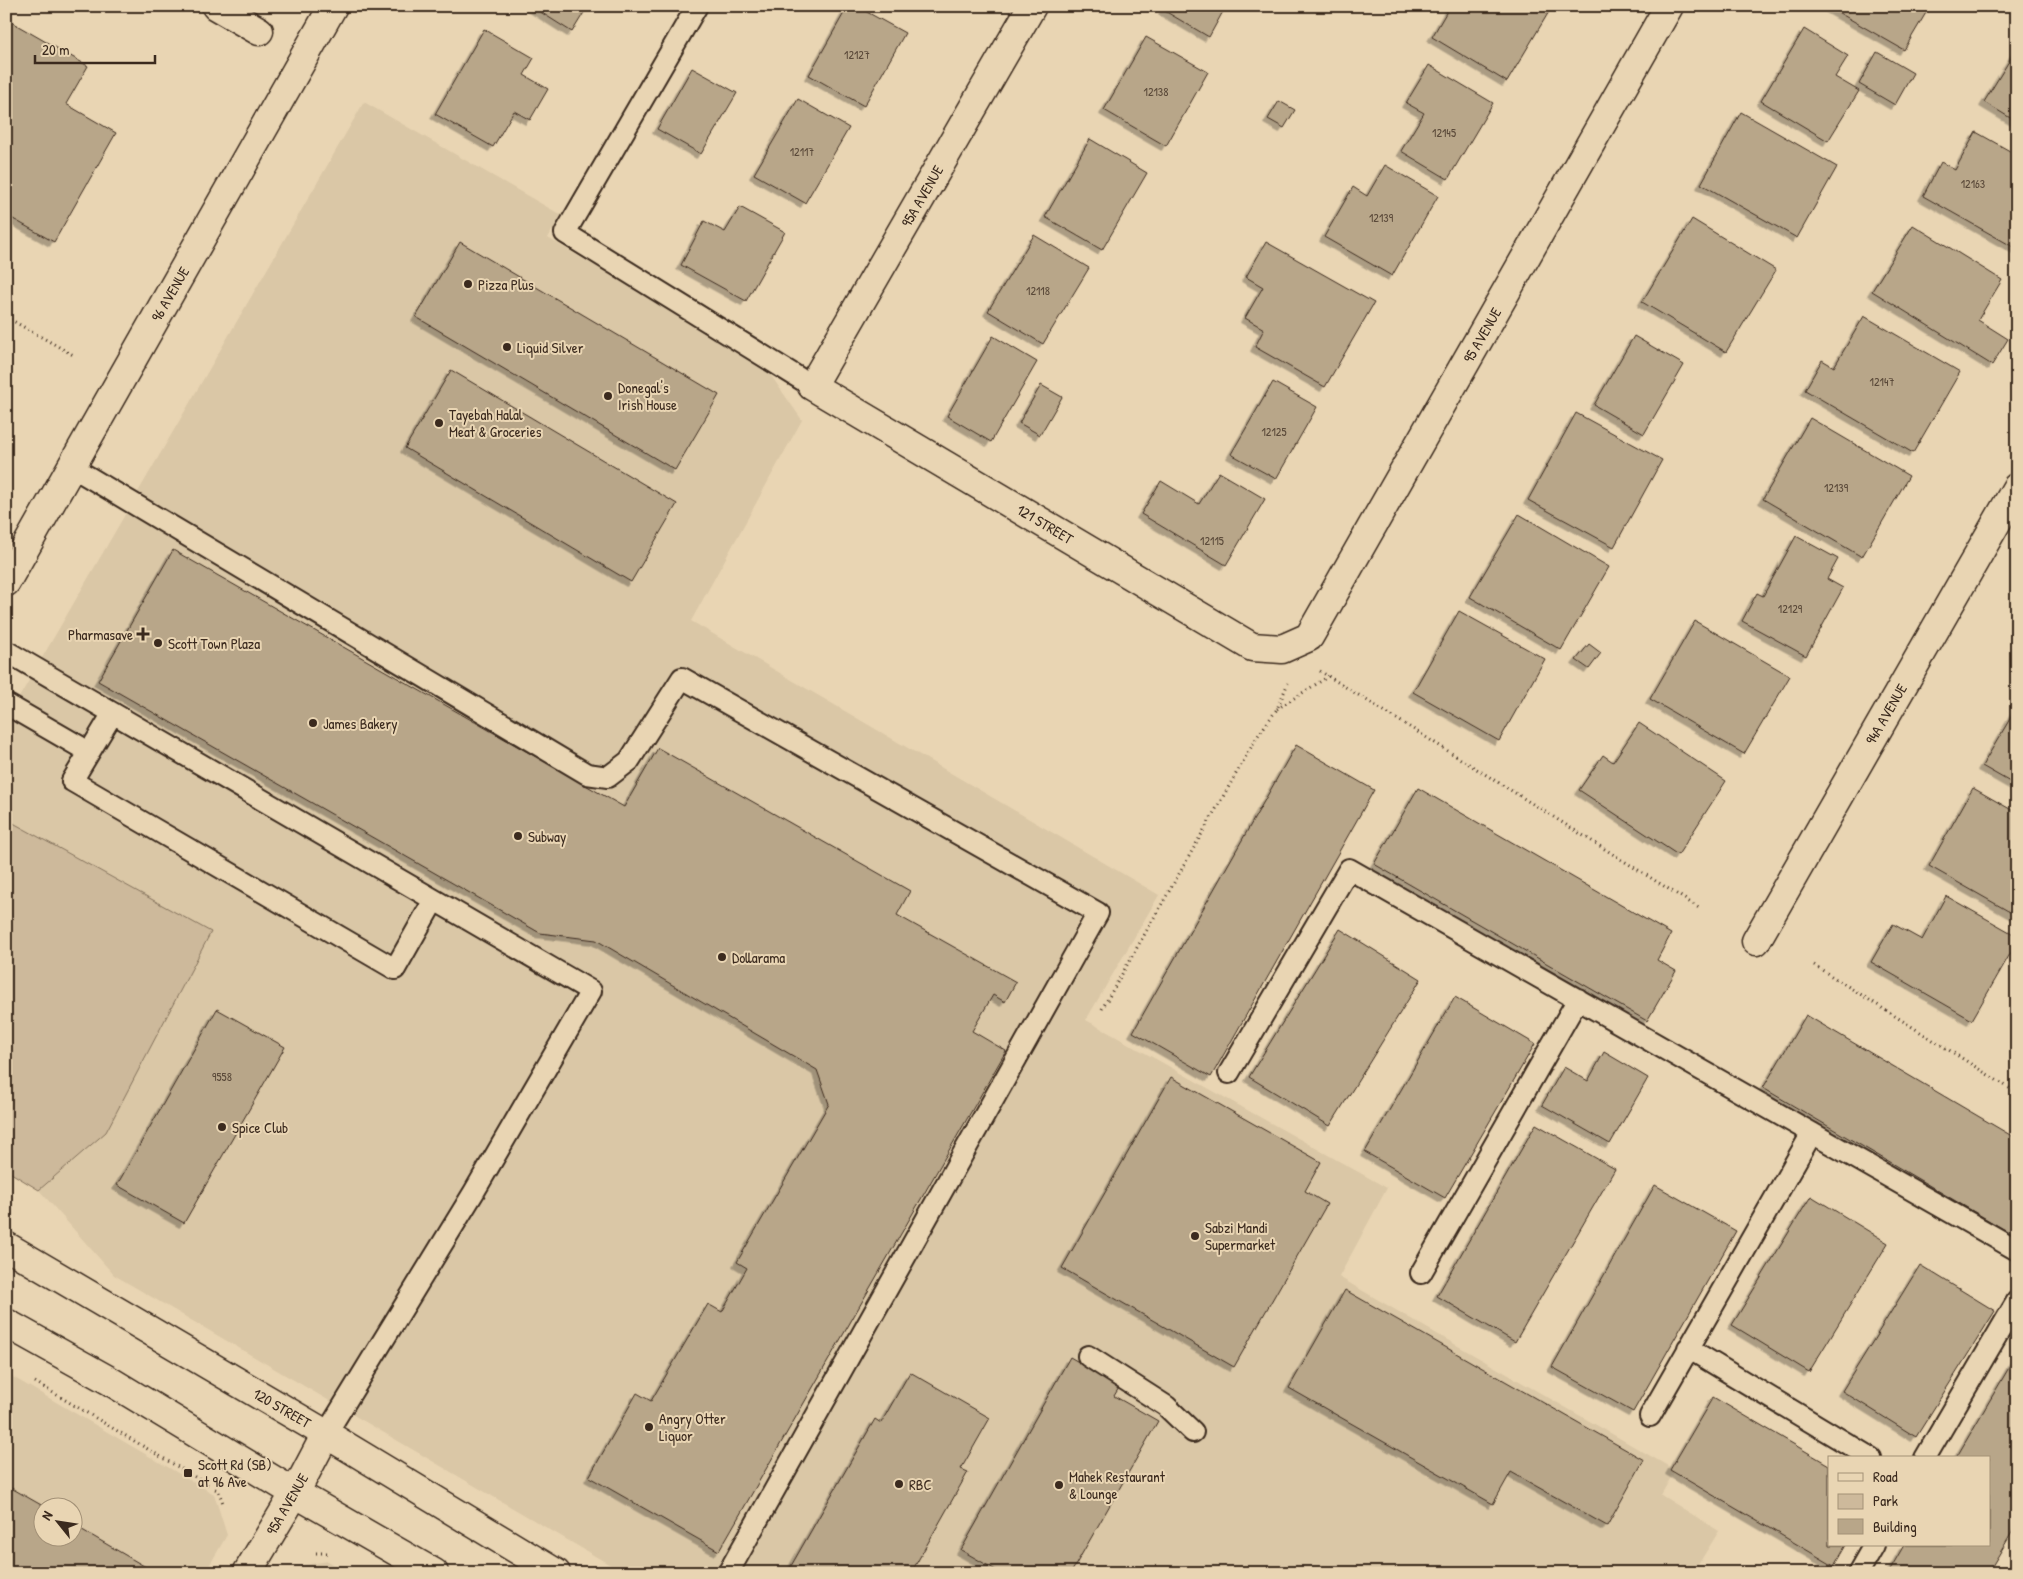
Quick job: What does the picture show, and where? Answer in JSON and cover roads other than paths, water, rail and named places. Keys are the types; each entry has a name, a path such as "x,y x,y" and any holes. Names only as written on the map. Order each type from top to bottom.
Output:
{"street":[{"path":"216,6 259,31"},
{"name":"96 AVENUE","path":"6,582 333,6"},
{"name":"95A AVENUE","path":"812,386 1032,6"},
{"name":"95 AVENUE","path":"1282,649 1309,637 1669,6"},
{"name":"121 STREET","path":"812,386 1252,647 1282,649"},
{"name":"94A AVENUE","path":"1756,941 2017,487"},
{"name":"120 STREET","path":"6,1246 326,1434 556,1573"},
{"path":"6,1323 110,1381 295,1493 434,1573"},
{"name":"95A AVENUE","path":"247,1573 295,1493 326,1434"}],"lane":[{"path":"697,6 566,233 812,386"},
{"path":"72,467 587,774 608,777 629,762 682,678 1098,913 728,1573"},
{"path":"6,651 591,991 474,1192 326,1434"},
{"path":"6,704 89,752"},
{"path":"112,713 72,781 395,969 434,900"},
{"path":"1229,1073 1349,868 2017,1250"},
{"path":"1421,1272 1578,1000"},
{"path":"1650,1416 1812,1133"},
{"path":"1926,1456 2017,1300"},
{"path":"1688,1348 1868,1456"},
{"path":"1088,1356 1166,1406 1193,1432"},
{"path":"1858,1573 1873,1546"}],"place":[{"name":"Pizza Plus","path":"468,284"},
{"name":"Liquid Silver","path":"507,347"},
{"name":"Donegal's Irish House","path":"608,396"},
{"name":"Tayebah Halal Meat & Groceries","path":"439,423"},
{"name":"Pharmasave","path":"143,634"},
{"name":"Scott Town Plaza","path":"158,643"},
{"name":"James Bakery","path":"313,723"},
{"name":"Subway","path":"518,836"},
{"name":"Dollarama","path":"722,957"},
{"name":"Spice Club","path":"222,1127"},
{"name":"Sabzi Mandi Supermarket","path":"1195,1236"},
{"name":"Angry Otter Liquor","path":"649,1427"},
{"name":"Scott Rd (SB) at 96 Ave","path":"188,1473"},
{"name":"RBC","path":"899,1484"},
{"name":"Mahek Restaurant & Lounge","path":"1059,1485"}]}
